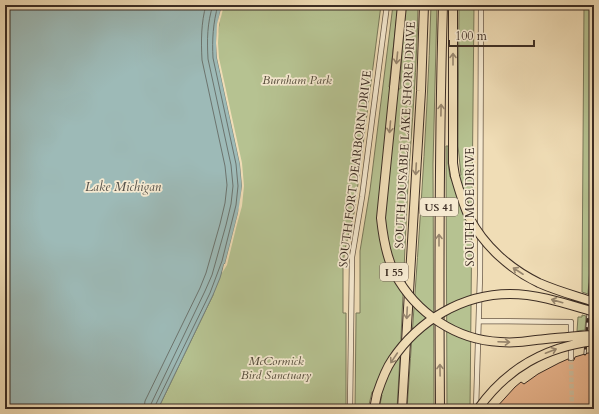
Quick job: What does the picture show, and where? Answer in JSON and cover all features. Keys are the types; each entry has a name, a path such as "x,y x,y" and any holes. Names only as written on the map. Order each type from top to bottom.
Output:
{"highway":[{"name":"I 55","path":"402,5 382,218 383,237 395,273 414,301 425,312 445,326 466,335 489,341 500,342 519,342 594,335"},
{"name":"SOUTH DUSABLE LAKE SHORE DRIVE","path":"402,409 421,91 424,5"},
{"name":"US 41","path":"440,409 439,208 443,5"},
{"path":"453,5 453,163 462,201 469,216 487,244 512,267 539,283 594,302"},
{"path":"374,409 382,380 391,361 402,347 412,335 436,316 463,302 498,294 524,295 550,299 594,312"},
{"path":"477,409 501,381 517,368 532,359 559,348 594,341"}],"street":[{"name":"SOUTH FORT DEARBORN DRIVE","path":"350,409 352,257 362,197 387,5"},
{"name":"SOUTH MOE DRIVE","path":"477,409 480,275 481,5"},
{"path":"479,322 571,322 572,358"}],"green space":[{"name":"Burnham Park","path":"222,5 381,5 354,213 345,249 343,264 343,313 346,313 346,409 158,409 213,295 220,77 216,43"},
{"path":"393,5 398,5 389,87 400,89 406,5 418,5 397,409 379,409 382,395 372,392 368,409 355,409 356,313 360,313 360,251 370,190"},
{"path":"431,5 437,5 433,164 434,409 407,409 424,157"},
{"path":"459,5 474,5 470,409 447,409 446,146 448,146 450,177 461,175 458,146"},
{"path":"584,5 590,5 593,142 592,241 588,294 582,292"},
{"path":"582,315 586,316 585,330 577,331 578,317 582,317"}],"water":[{"name":"Lake Michigan","path":"5,5 222,5 217,32 217,58 240,164 242,186 240,206 220,278 158,409 5,409"}],"pier":[{"path":"222,5 224,5 219,25 219,58 242,163 244,186 242,206 227,265 222,273 238,213 242,186 240,164 217,58 217,24"}],"building":[{"path":"588,353 594,353 594,409 495,409 521,382 524,384 538,374 559,363 568,359 569,361 573,361 575,357"}],"tunnel":[{"path":"571,358 572,409"}],"railway":[{"path":"591,5 594,62"},
{"path":"585,354 594,237"}],"park label":[{"name":"McCormick Bird Sanctuary","path":"276,368"}]}
